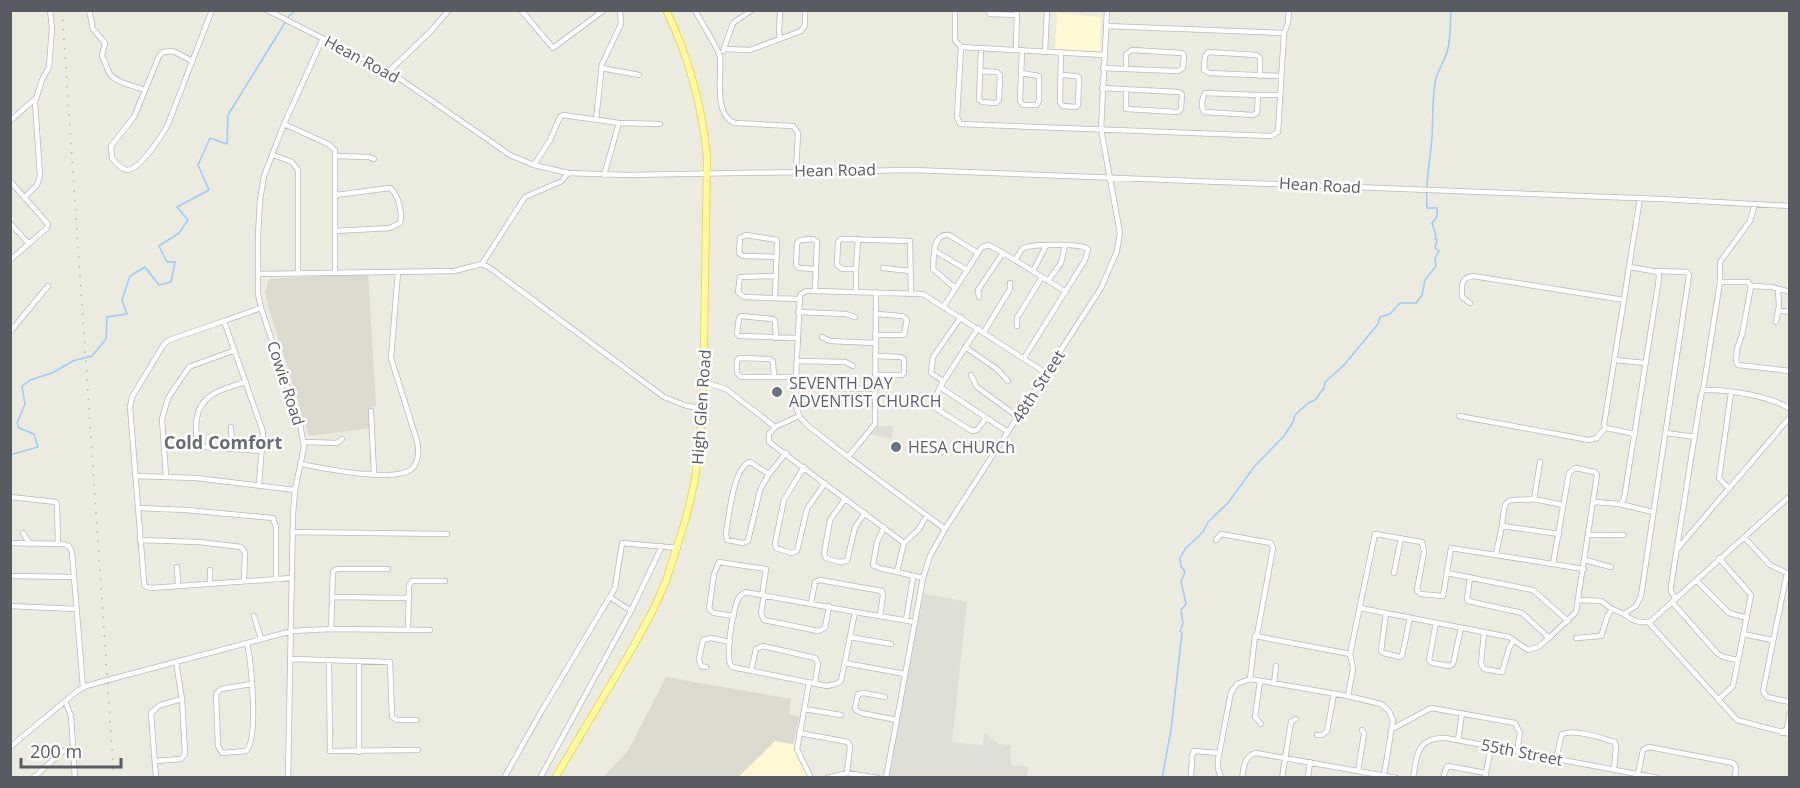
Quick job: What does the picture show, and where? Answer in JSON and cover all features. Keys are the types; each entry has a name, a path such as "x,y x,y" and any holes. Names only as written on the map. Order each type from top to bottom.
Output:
{"main road":[{"name":"High Glen Road","path":"555,777 644,628 663,588 678,548 695,480 703,408 708,173 704,127 695,85 684,50 666,10"}],"street":[{"path":"25,197 37,185 40,176 35,120 36,98 49,67 52,28 50,10"},
{"path":"88,10 93,29 105,42 102,56 109,73 117,80 145,90"},
{"path":"192,61 173,51 163,52 157,61 134,117 111,146 112,158 124,169 128,170 136,166 164,132 192,61 212,10"},
{"name":"Hean Road","path":"267,10 388,72 500,149 534,165 568,173 604,176 916,170 1640,198 1790,206"},
{"path":"388,72 430,32 449,10"},
{"path":"521,10 553,48 604,10"},
{"path":"596,120 601,68 621,24 620,10"},
{"path":"695,10 720,56"},
{"path":"752,10 733,23 720,56 719,71 724,115 730,122 735,123 785,124 795,128 798,133 796,171"},
{"path":"780,10 778,33 780,39"},
{"path":"724,49 750,50 801,31 805,25 805,10"},
{"path":"955,10 955,39 961,47 957,117 960,124 1271,136 1278,132 1280,76 1284,33 1289,10"},
{"path":"988,10 990,14 1017,13 1021,103 1037,105 1040,77 1036,74 1021,74"},
{"path":"1045,51 1047,10"},
{"name":"48th Street","path":"886,777 923,578 930,556 945,529 1101,288 1117,252 1120,233 1101,129 1107,10"},
{"path":"1106,26 1284,33"},
{"name":"Cowie Road","path":"288,777 295,490 304,442 261,308 258,294 258,235 261,189 284,124 323,38"},
{"path":"961,47 1104,55"},
{"path":"980,71 996,72 1000,75 999,100 996,103 979,100 980,71 981,49"},
{"path":"1103,68 1126,69 1180,71 1183,68 1184,55 1181,52 1130,50 1126,54 1126,69"},
{"path":"1061,75 1079,78 1076,107 1063,106 1060,103 1061,75 1062,52"},
{"path":"1260,76 1260,58 1257,55 1208,52 1205,56 1205,72 1260,76 1280,76"},
{"path":"601,68 639,75"},
{"path":"1102,88 1179,92 1182,94 1181,109 1178,112 1126,109 1125,90"},
{"path":"1258,95 1258,111 1255,115 1202,110 1205,93 1258,95 1279,96"},
{"path":"10,121 36,98"},
{"path":"534,165 563,115 619,123 660,124"},
{"path":"604,176 619,123"},
{"path":"284,124 328,144 335,150 335,273"},
{"path":"273,154 292,162 298,170 298,274"},
{"path":"336,156 374,159"},
{"path":"482,264 525,197 562,181 568,173"},
{"path":"10,181 48,224 47,228 10,260"},
{"path":"335,231 390,228 397,226 402,216 395,191 390,188 336,195"},
{"path":"1459,416 1590,440 1597,438 1605,428 1640,198"},
{"path":"1738,660 1717,653 1674,600 1670,589 1720,282 1720,262 1750,221 1755,204"},
{"path":"11,224 28,244"},
{"path":"955,288 933,269 939,237 946,234 978,254"},
{"path":"775,298 777,257 776,239 746,235 740,238 739,253 742,256 777,257"},
{"path":"815,291 816,268 817,242 813,239 800,240 797,243 796,265 799,268 816,268"},
{"path":"856,292 858,239"},
{"path":"856,270 838,267 836,263 839,240 908,240 911,245 911,292"},
{"path":"944,306 982,247 989,245 1066,292"},
{"path":"1015,260 1025,246 1065,245 1085,246 1088,249 1085,260 1024,358"},
{"path":"1048,281 1062,260 1065,245"},
{"path":"1033,271 1046,246"},
{"path":"935,251 967,270"},
{"path":"979,297 978,290 1003,253"},
{"path":"258,274 454,271 482,264 664,397 687,406 703,408"},
{"path":"1624,614 1636,606 1641,596 1689,275 1687,272 1630,267"},
{"path":"883,268 910,271"},
{"path":"1620,504 1624,499 1635,434 1659,276 1656,271"},
{"path":"301,464 394,475 409,470 417,461 419,450 406,401 391,358 398,272"},
{"path":"776,276 740,277 738,292 744,297 798,299"},
{"path":"1470,303 1462,297 1462,283 1465,278 1473,276 1624,300"},
{"path":"1017,326 1017,318 1042,277"},
{"path":"1720,282 1748,282 1751,286 1772,287 1790,292"},
{"path":"984,332 1010,289 1010,283"},
{"path":"10,332 48,286"},
{"path":"1751,286 1736,361 1738,365 1790,371"},
{"path":"1776,322 1778,290"},
{"path":"945,529 848,457 799,416 796,406 798,299 802,293 815,291 923,294 1046,373"},
{"path":"848,457 875,424 876,292"},
{"path":"261,308 169,340 164,344 132,397 130,407 145,586 151,588 244,580 292,579"},
{"path":"1778,310 1790,312"},
{"path":"798,312 846,314 855,317"},
{"path":"876,314 902,316 907,320 904,335 876,335"},
{"path":"776,338 773,319 741,316 738,318 737,334 739,336 776,338 797,338"},
{"path":"961,317 931,362 931,373 986,418 1008,432"},
{"path":"224,321 263,432 259,484"},
{"path":"978,328 934,396 932,406 972,431 977,430 986,418"},
{"path":"822,337 830,341 875,343"},
{"path":"965,347 997,369 1008,381"},
{"path":"166,476 162,419 168,398 189,367 235,350"},
{"path":"875,356 904,359 902,375 875,375"},
{"path":"774,377 773,362 770,359 739,358 737,361 739,376 774,377 796,377"},
{"path":"1615,360 1644,363"},
{"path":"797,361 845,362 853,366"},
{"path":"970,375 977,387 1018,417"},
{"path":"246,382 212,393 197,416 197,441 201,445 262,452"},
{"path":"704,382 726,389 775,427"},
{"path":"822,385 831,388 875,389"},
{"path":"1703,390 1750,395 1775,401 1790,409"},
{"path":"1729,489 1719,478 1731,393"},
{"path":"371,411 374,474"},
{"path":"799,416 775,427 769,434 768,440 904,543"},
{"path":"1677,549 1790,417"},
{"path":"231,427 232,449"},
{"path":"1605,428 1635,434"},
{"path":"1666,433 1695,437"},
{"path":"304,442 337,443 342,439"},
{"path":"769,474 750,462 745,463 735,483 726,533 728,540 742,543 748,541 760,490 769,474 786,453"},
{"path":"1534,499 1540,462"},
{"path":"804,467 783,500 775,543 776,549 791,553 797,550 807,508 825,483"},
{"path":"1360,608 1484,632 1514,640 1528,650 1538,647 1576,612 1597,474 1575,468 1569,473 1553,564"},
{"path":"135,476 166,476 259,484 295,490"},
{"path":"1578,600 1601,601 1628,618 1643,623 1651,621 1790,496"},
{"path":"10,497 56,502 58,544"},
{"path":"845,499 830,520 824,554 826,558 839,562 847,561 855,527 865,513"},
{"path":"1496,554 1504,505 1508,501 1534,499 1563,505"},
{"path":"1594,502 1620,504 1653,512"},
{"path":"138,508 273,518 276,579"},
{"path":"897,572 904,543 919,529 927,515"},
{"path":"1502,526 1559,534"},
{"path":"884,527 877,542 873,565 913,578 923,578"},
{"path":"293,532 447,534"},
{"path":"23,533 30,544"},
{"path":"1216,540 1221,534 1271,543 1273,548 1255,636 1250,679"},
{"path":"1348,696 1353,669 1350,654 1375,534 1422,542 1417,590 1419,593 1442,597 1451,548 1584,569"},
{"path":"1589,535 1624,535"},
{"path":"1744,537 1770,565 1788,573 1763,691 1767,697 1790,702"},
{"path":"1394,573 1401,538"},
{"path":"140,540 200,542 241,548 245,553 244,580"},
{"path":"10,543 69,546 72,552 83,688"},
{"path":"504,777 615,588 622,543 678,548"},
{"path":"540,777 632,611 662,546"},
{"path":"1718,700 1732,689 1751,593 1719,558"},
{"path":"1585,560 1611,567"},
{"path":"734,616 714,613 709,609 712,584 719,562 766,569 762,614 764,620 818,631 825,628 829,606"},
{"path":"177,567 178,586"},
{"path":"331,629 333,571 338,568 388,569"},
{"path":"210,570 210,584"},
{"path":"1447,573 1533,590 1568,621"},
{"path":"10,576 74,577"},
{"path":"906,620 913,578"},
{"path":"1470,578 1468,601 1525,615 1549,638"},
{"path":"811,603 815,582 820,580 882,591 880,615"},
{"path":"1696,580 1729,614 1746,618"},
{"path":"408,629 409,586 412,582 445,581"},
{"path":"855,612 843,676 836,684 827,686 736,669 729,664 730,642 738,600 742,594 749,592 915,622"},
{"path":"332,597 409,598"},
{"path":"610,597 632,611"},
{"path":"1782,603 1790,606"},
{"path":"10,606 76,609"},
{"path":"1576,638 1601,636 1612,609"},
{"path":"1386,613 1381,651 1383,654 1402,656 1410,618"},
{"path":"255,616 261,639"},
{"path":"1651,621 1651,627 1741,723 1790,734"},
{"path":"1436,623 1429,660 1432,663 1449,666 1453,664 1461,627"},
{"path":"10,747 64,701 83,688 176,662 292,631 430,630"},
{"path":"1484,632 1481,664 1484,669 1502,672 1509,648 1514,640"},
{"path":"1743,634 1772,640"},
{"path":"1257,635 1350,654"},
{"path":"706,667 701,666 699,662 703,640 711,638 730,642"},
{"path":"850,638 891,645"},
{"path":"247,644 252,684 251,746 242,752 222,753 218,746 216,694 222,689 252,684"},
{"path":"751,671 756,649 764,646 815,658 818,663 804,709 797,752 811,777"},
{"path":"291,659 390,662 392,717 397,720 417,720"},
{"path":"329,661 330,751 418,750"},
{"path":"359,661 359,752"},
{"path":"155,761 181,759 185,754 182,699 176,662"},
{"path":"845,663 905,674"},
{"path":"1274,683 1276,666"},
{"path":"1221,777 1218,769 1219,753 1231,692 1237,684 1250,679 1348,696 1384,706 1391,715 1392,729 1384,775"},
{"path":"1260,681 1255,717 1261,724"},
{"path":"885,697 858,694 855,709 861,713 897,720"},
{"path":"1317,735 1322,735 1327,731 1334,694"},
{"path":"156,777 151,713 160,705 182,699"},
{"path":"64,701 71,716 75,777"},
{"path":"1392,729 1431,708 1462,713 1515,723 1520,733 1517,750"},
{"path":"804,709 841,715"},
{"path":"1782,733 1787,728 1790,712"},
{"path":"1458,740 1462,713"},
{"path":"1282,777 1291,722 1296,719"},
{"path":"1358,771 1364,735 1362,730"},
{"path":"1556,758 1562,734 1567,732 1584,735 1615,742 1614,770"},
{"path":"799,733 848,742 850,747 847,773"},
{"name":"55th Street","path":"1413,777 1417,754 1424,743 1437,738 1517,750 1658,777"},
{"path":"1444,776 1449,766 1485,775 1491,746"},
{"path":"33,777 63,751 73,747"},
{"path":"1638,774 1642,750 1649,747 1733,763 1736,767 1735,777"},
{"path":"1191,777 1194,751 1219,753"},
{"path":"1242,777 1245,762 1250,755 1256,753 1397,777"},
{"path":"1308,777 1310,762"},
{"path":"827,777 847,773 878,777"}],"shaded area":[{"path":"1057,13 1101,17 1100,51 1055,50"},
{"path":"368,273 376,406 368,409 372,428 309,436 269,309 265,293 269,279"},
{"path":"877,426 893,426 892,439 871,434"},
{"path":"922,593 967,602 952,742 983,745 984,732 998,744 1010,745 1011,765 1028,767 1027,777 887,778"},
{"path":"666,677 791,699 789,714 799,717 793,744 775,741 738,777 603,777 628,751"},
{"path":"775,741 793,744 813,777 738,778"}],"waterway":[{"path":"10,455 38,447 34,434 19,428 17,423 25,404 22,386 30,380 52,373 73,361 92,356 106,339 107,317 127,314 122,300 130,276 145,267 159,285 171,282 175,262 167,262 159,246 179,233 188,220 177,207 209,190 198,165 210,138 227,144 228,115 289,16 296,10"},
{"path":"1162,778 1171,730 1182,633 1180,631 1183,624 1181,610 1186,604 1181,581 1185,572 1180,558 1185,549 1203,532 1208,522 1228,503 1254,467 1284,436 1295,415 1315,400 1324,388 1325,382 1344,365 1378,324 1380,317 1390,314 1400,303 1416,303 1422,295 1425,280 1436,266 1435,258 1439,251 1435,248 1437,240 1432,223 1437,216 1437,208 1427,208 1427,190 1433,100 1436,78 1448,47 1451,10"}],"railway":[{"path":"62,10 114,778"}],"place":[{"name":"SEVENTH DAY ADVENTIST CHURCH","path":"777,392"},
{"name":"HESA CHURCh","path":"896,447"}],"district":[{"name":"Cold Comfort","path":"223,443"}]}
